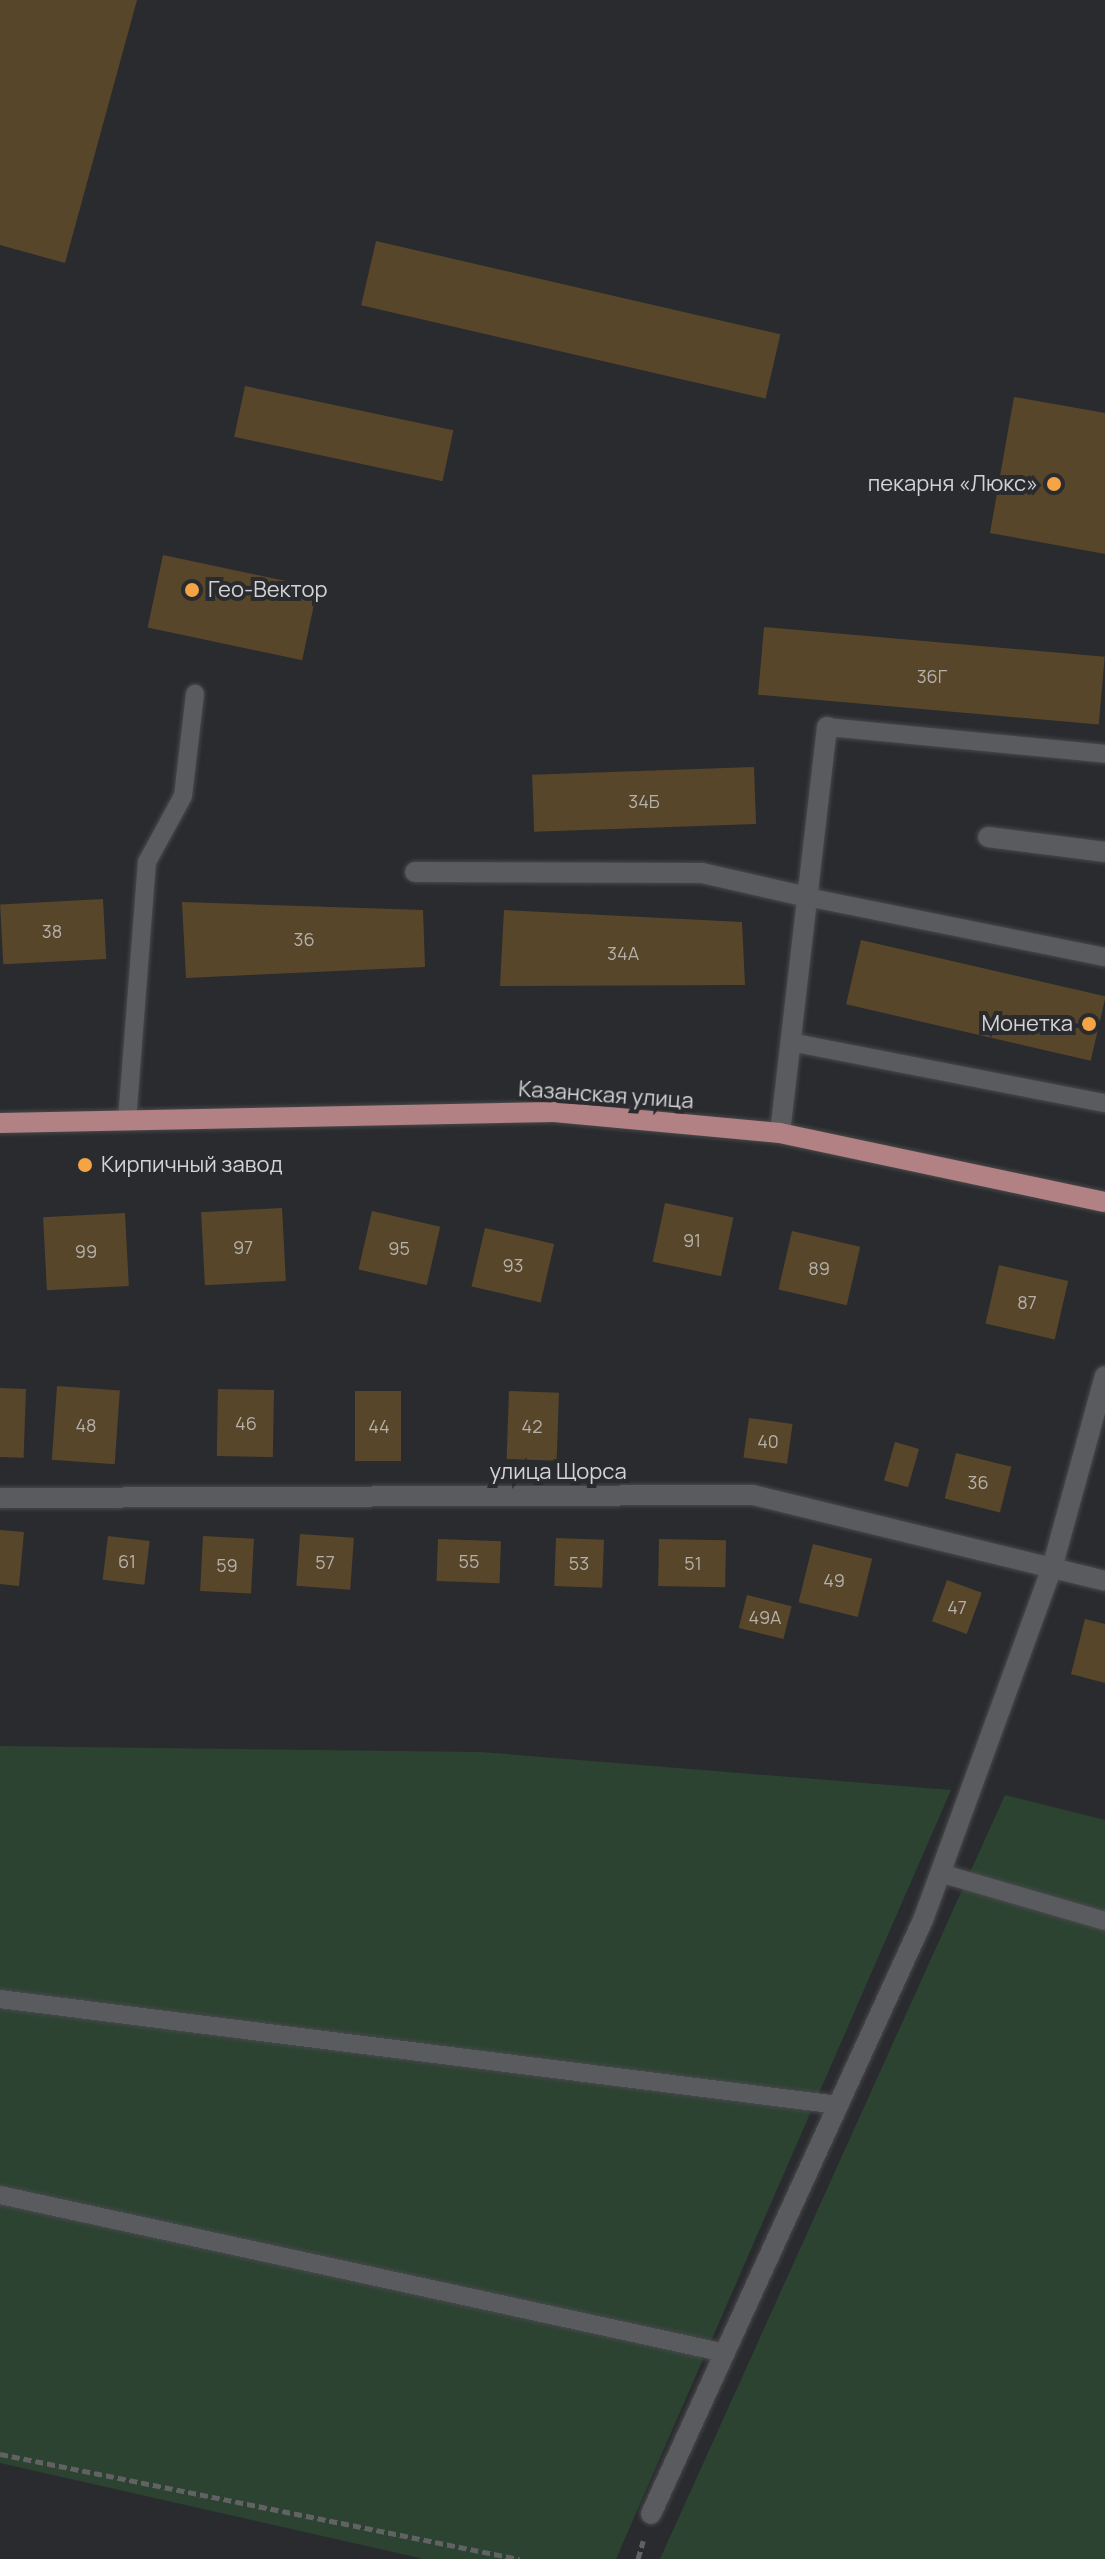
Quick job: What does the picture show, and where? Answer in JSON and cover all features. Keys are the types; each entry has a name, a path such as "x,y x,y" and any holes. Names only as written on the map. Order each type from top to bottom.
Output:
{"main road":[{"name":"Казанская улица","path":"0,1123 554,1112 780,1133 1105,1202"}],"street":[{"path":"780,1133 827,727"},
{"path":"988,837 1105,852"},
{"path":"415,872 702,873 807,897"},
{"path":"651,2514 940,1873 1052,1568 1105,1376"},
{"name":"улица Щорса","path":"0,1498 753,1495 1105,1581"}],"lane":[{"path":"127,1121 147,862 183,796 195,694"},
{"path":"827,727 1105,754"},
{"path":"807,897 1105,957"},
{"path":"790,1042 1105,1103"},
{"path":"940,1873 1105,1921"},
{"path":"0,1999 838,2105"},
{"path":"0,2195 725,2353"}],"path":[{"path":"0,2454 519,2559"}],"green space":[{"path":"0,1746 481,1752 951,1790 616,2559 424,2559 0,2463"},
{"path":"1005,1795 1105,1820 1105,2559 660,2559"}],"building":[{"path":"0,0 137,0 65,263 0,245"},
{"path":"376,241 780,334 766,399 361,305"},
{"path":"245,386 453,430 443,481 234,437"},
{"path":"1014,397 1105,413 1105,554 990,533"},
{"path":"163,555 318,588 302,660 148,627"},
{"path":"764,627 1105,657 1099,725 758,695"},
{"path":"754,767 756,824 534,832 532,775"},
{"path":"103,899 106,959 3,964 0,904"},
{"path":"182,902 423,910 425,967 186,978"},
{"path":"504,910 742,922 745,985 500,986"},
{"path":"861,940 1105,996 1091,1061 846,1004"},
{"path":"665,1203 733,1218 721,1276 653,1262"},
{"path":"282,1208 286,1281 205,1285 201,1212"},
{"path":"372,1211 440,1227 427,1285 359,1269"},
{"path":"125,1213 129,1286 47,1290 43,1217"},
{"path":"485,1228 554,1244 541,1302 472,1286"},
{"path":"792,1231 860,1247 847,1305 779,1289"},
{"path":"999,1265 1068,1281 1055,1339 986,1323"},
{"path":"57,1386 120,1390 115,1464 52,1460"},
{"path":"0,1388 26,1389 24,1458 0,1457"},
{"path":"218,1389 274,1390 273,1457 217,1456"},
{"path":"355,1391 401,1391 401,1461 355,1461"},
{"path":"509,1391 559,1393 557,1461 507,1459"},
{"path":"749,1418 793,1424 787,1464 743,1458"},
{"path":"895,1442 919,1449 908,1487 884,1480"},
{"path":"956,1453 1011,1467 1000,1512 945,1499"},
{"path":"0,1530 24,1532 19,1586 0,1584"},
{"path":"300,1534 354,1538 350,1590 296,1586"},
{"path":"108,1536 150,1541 144,1585 103,1580"},
{"path":"203,1536 254,1539 251,1594 200,1591"},
{"path":"556,1538 604,1540 602,1588 554,1586"},
{"path":"438,1539 501,1541 499,1583 437,1581"},
{"path":"659,1539 726,1540 725,1587 658,1586"},
{"path":"813,1544 872,1559 858,1617 798,1602"},
{"path":"947,1580 982,1593 967,1634 932,1621"},
{"path":"747,1595 792,1606 783,1639 739,1628"},
{"path":"1085,1619 1105,1624 1105,1683 1071,1674"}],"place":[{"name":"пекарня «Люкс»","path":"1054,484"},
{"name":"Гео-Вектор","path":"192,590"},
{"name":"Монетка","path":"1089,1024"},
{"name":"Кирпичный завод","path":"85,1165"}]}
